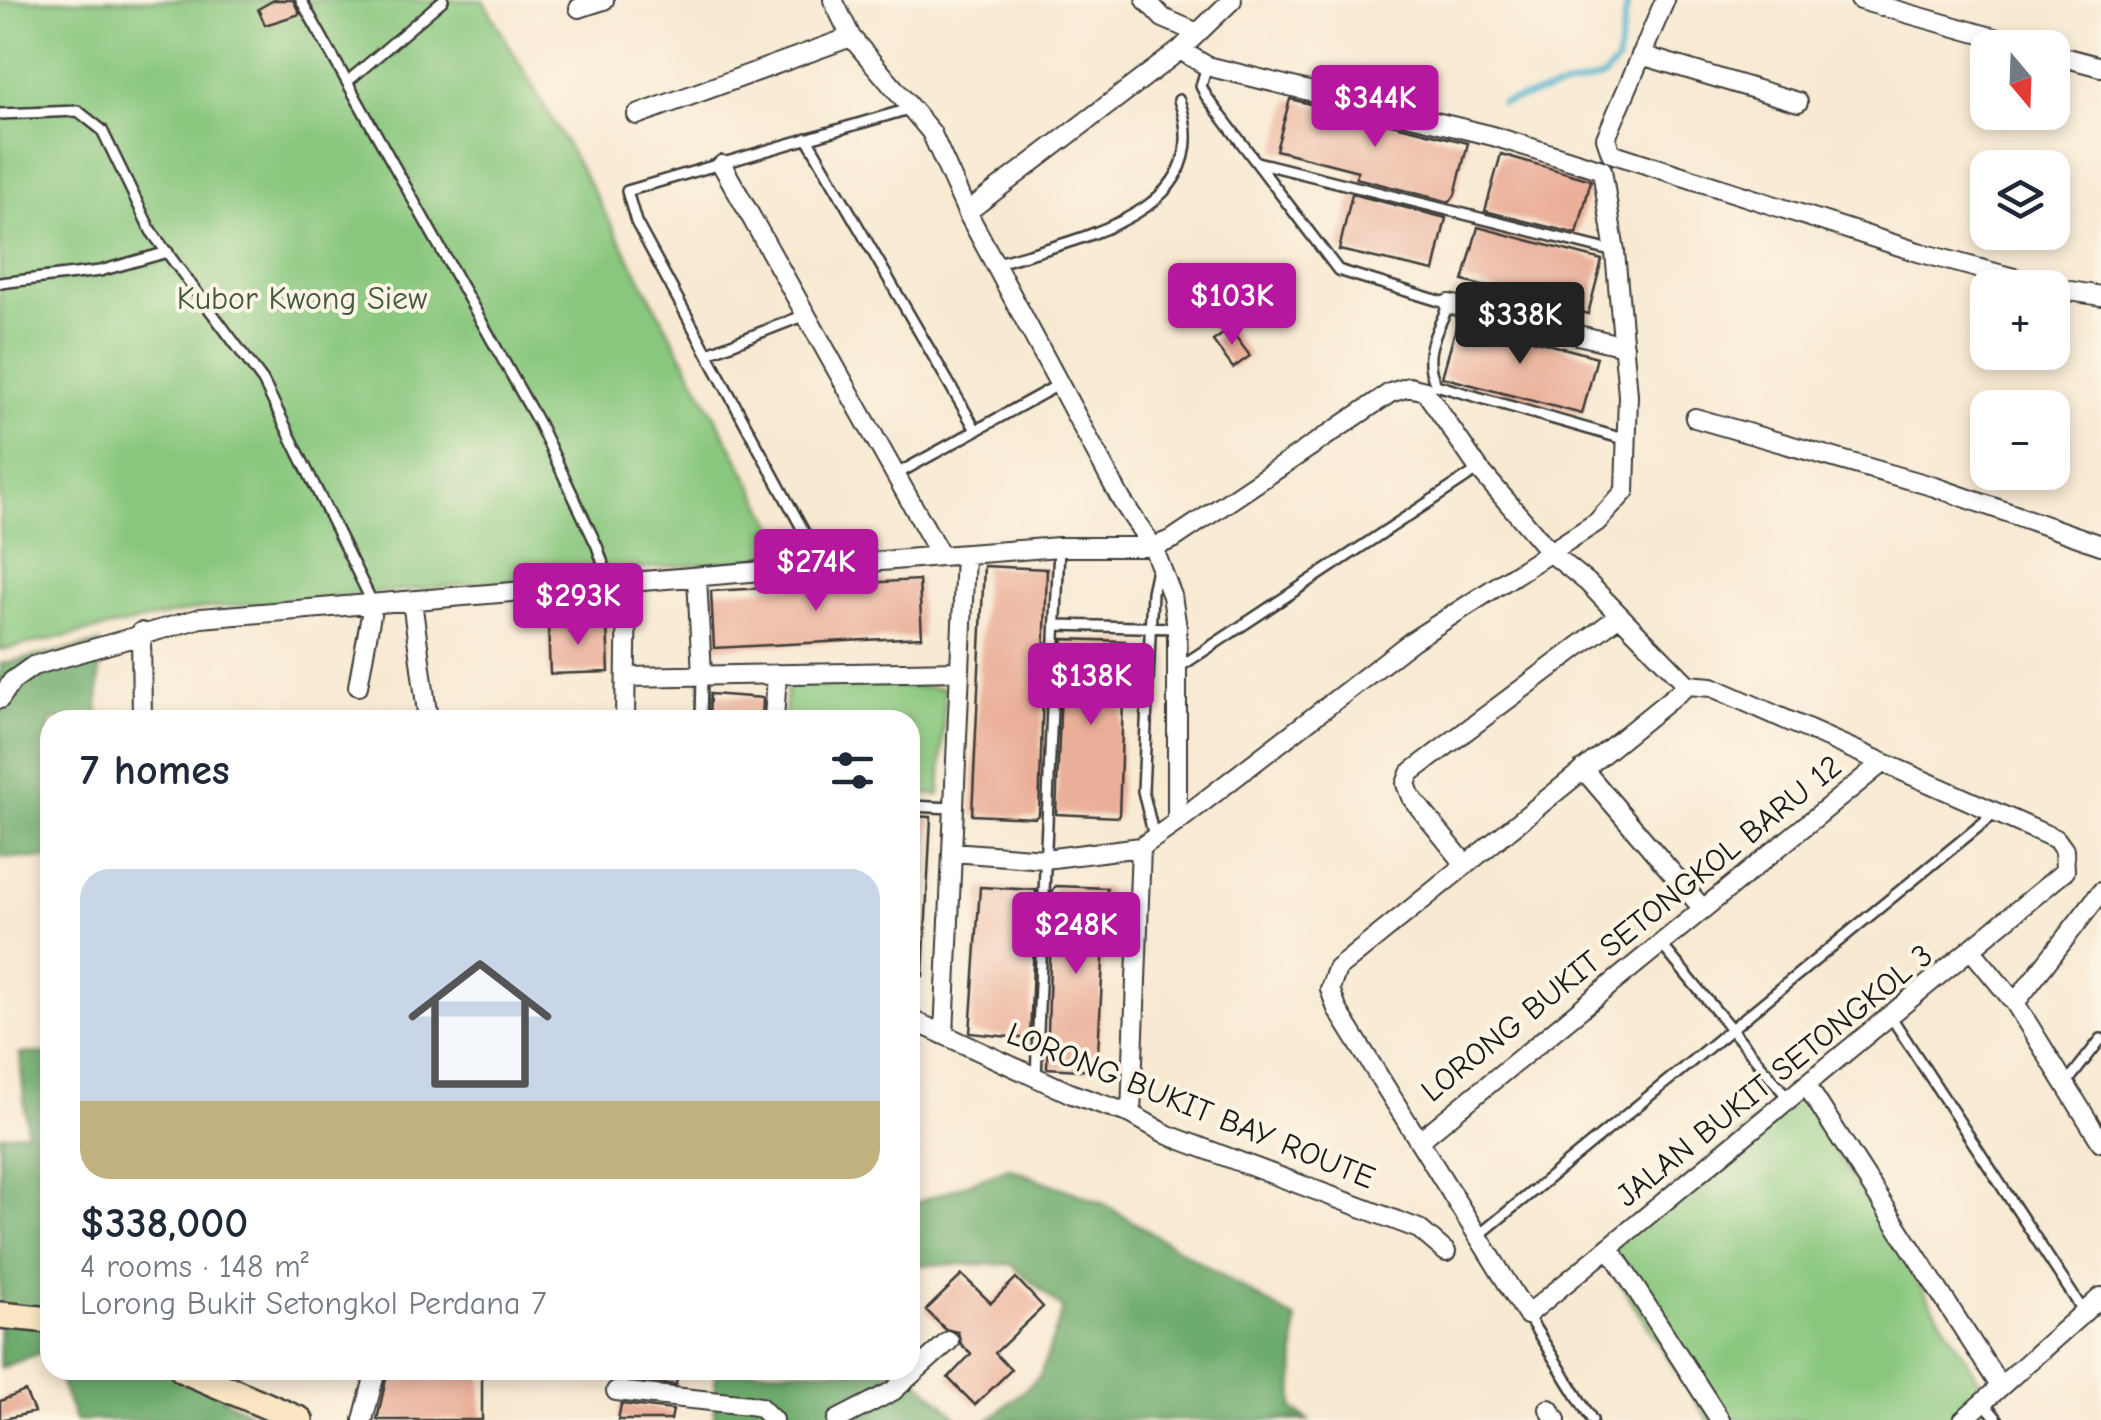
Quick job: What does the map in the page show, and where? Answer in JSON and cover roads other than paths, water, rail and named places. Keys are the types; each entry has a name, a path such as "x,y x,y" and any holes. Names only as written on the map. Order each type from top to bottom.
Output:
{"street":[{"path":"580,8 604,0"},
{"path":"833,0 851,36 931,132 968,212 1122,501 1156,554 1172,596 1177,628 1177,822"},
{"path":"1146,0 1162,18 1198,33"},
{"path":"968,212 1180,50 1232,0"},
{"path":"1665,0 1606,138 1611,153 1985,270"},
{"path":"1860,0 1970,31"},
{"path":"637,115 851,36"},
{"path":"952,852 1046,859 1148,842 1412,641 1597,522 1625,491 1628,440 1624,346 1602,170 1494,136 1207,66 1180,50"},
{"path":"1641,55 1798,102"},
{"path":"2070,59 2101,67"},
{"path":"722,165 941,556"},
{"path":"2070,291 2101,296"},
{"path":"1449,304 1624,346"},
{"path":"0,699 12,681 32,666 201,618 1059,547 1156,554 1172,539 1390,393 1409,386 1424,391 1479,469 1551,553 1587,582 1688,685"},
{"path":"1696,418 1935,487 2101,544"},
{"path":"944,1035 964,555"},
{"path":"697,577 702,675"},
{"path":"618,583 625,710"},
{"path":"412,601 427,710"},
{"path":"358,686 373,604"},
{"path":"1466,864 1411,798 1406,784 1410,774 1618,616"},
{"path":"141,632 142,710"},
{"path":"626,676 960,671"},
{"path":"774,710 776,674"},
{"path":"1527,1315 1337,1009 1330,988 1337,968 1688,685 1712,686 1996,812"},
{"name":"LORONG BUKIT SETONGKOL BARU 12","path":"1418,1141 1882,763"},
{"path":"1583,769 1703,909"},
{"name":"JALAN BUKIT SETONGKOL 3","path":"1527,1315 2058,881 2067,860 2056,839 1996,812"},
{"path":"1131,1114 1148,842"},
{"path":"2014,1003 2101,892"},
{"path":"1973,952 2014,1003 2101,1142"},
{"name":"LORONG BUKIT BAY ROUTE","path":"920,1024 1036,1077 1131,1114 1168,1135 1419,1229 1446,1252"},
{"path":"1807,1086 2000,1386"},
{"path":"1609,1247 1720,1420"},
{"path":"1963,1420 2101,1297"},
{"path":"0,1314 40,1319"},
{"path":"920,1367 949,1341"},
{"path":"206,1380 300,1420"},
{"path":"363,1420 373,1380"},
{"path":"837,1420 893,1392 906,1380"},
{"path":"616,1391 749,1404 760,1407 773,1420"}],"lane":[{"path":"301,0 540,424 618,583"},
{"path":"347,82 443,0"},
{"path":"1207,66 1202,86 1206,96 1338,270 1449,304 1429,347 1428,369 1436,385 1628,440"},
{"path":"996,264 1132,217 1166,193 1189,146 1179,100"},
{"path":"823,567 636,222 627,191 912,108"},
{"path":"0,114 78,111 102,130 140,212 263,381 373,604"},
{"path":"807,138 976,430"},
{"path":"1257,162 1615,252"},
{"path":"0,283 83,274 168,252"},
{"path":"708,353 805,315"},
{"path":"894,475 1060,384"},
{"path":"1178,668 1479,469"},
{"path":"1036,1077 1059,547"},
{"path":"1148,842 1143,791 1156,554"},
{"path":"1056,625 1177,628"},
{"path":"701,710 702,675"},
{"path":"920,806 954,808"},
{"path":"1478,1236 1996,812"},
{"path":"1660,943 1789,1100"},
{"path":"1891,1017 2084,1312"},
{"path":"2065,1084 2101,1040"},
{"path":"1527,1315 1592,1420"},
{"path":"1982,1402 1998,1420"}],"waterway":[{"path":"1501,103 1602,78 1617,63 1628,0"}],"park label":[{"name":"Kubor Kwong Siew","path":"302,298"}]}
